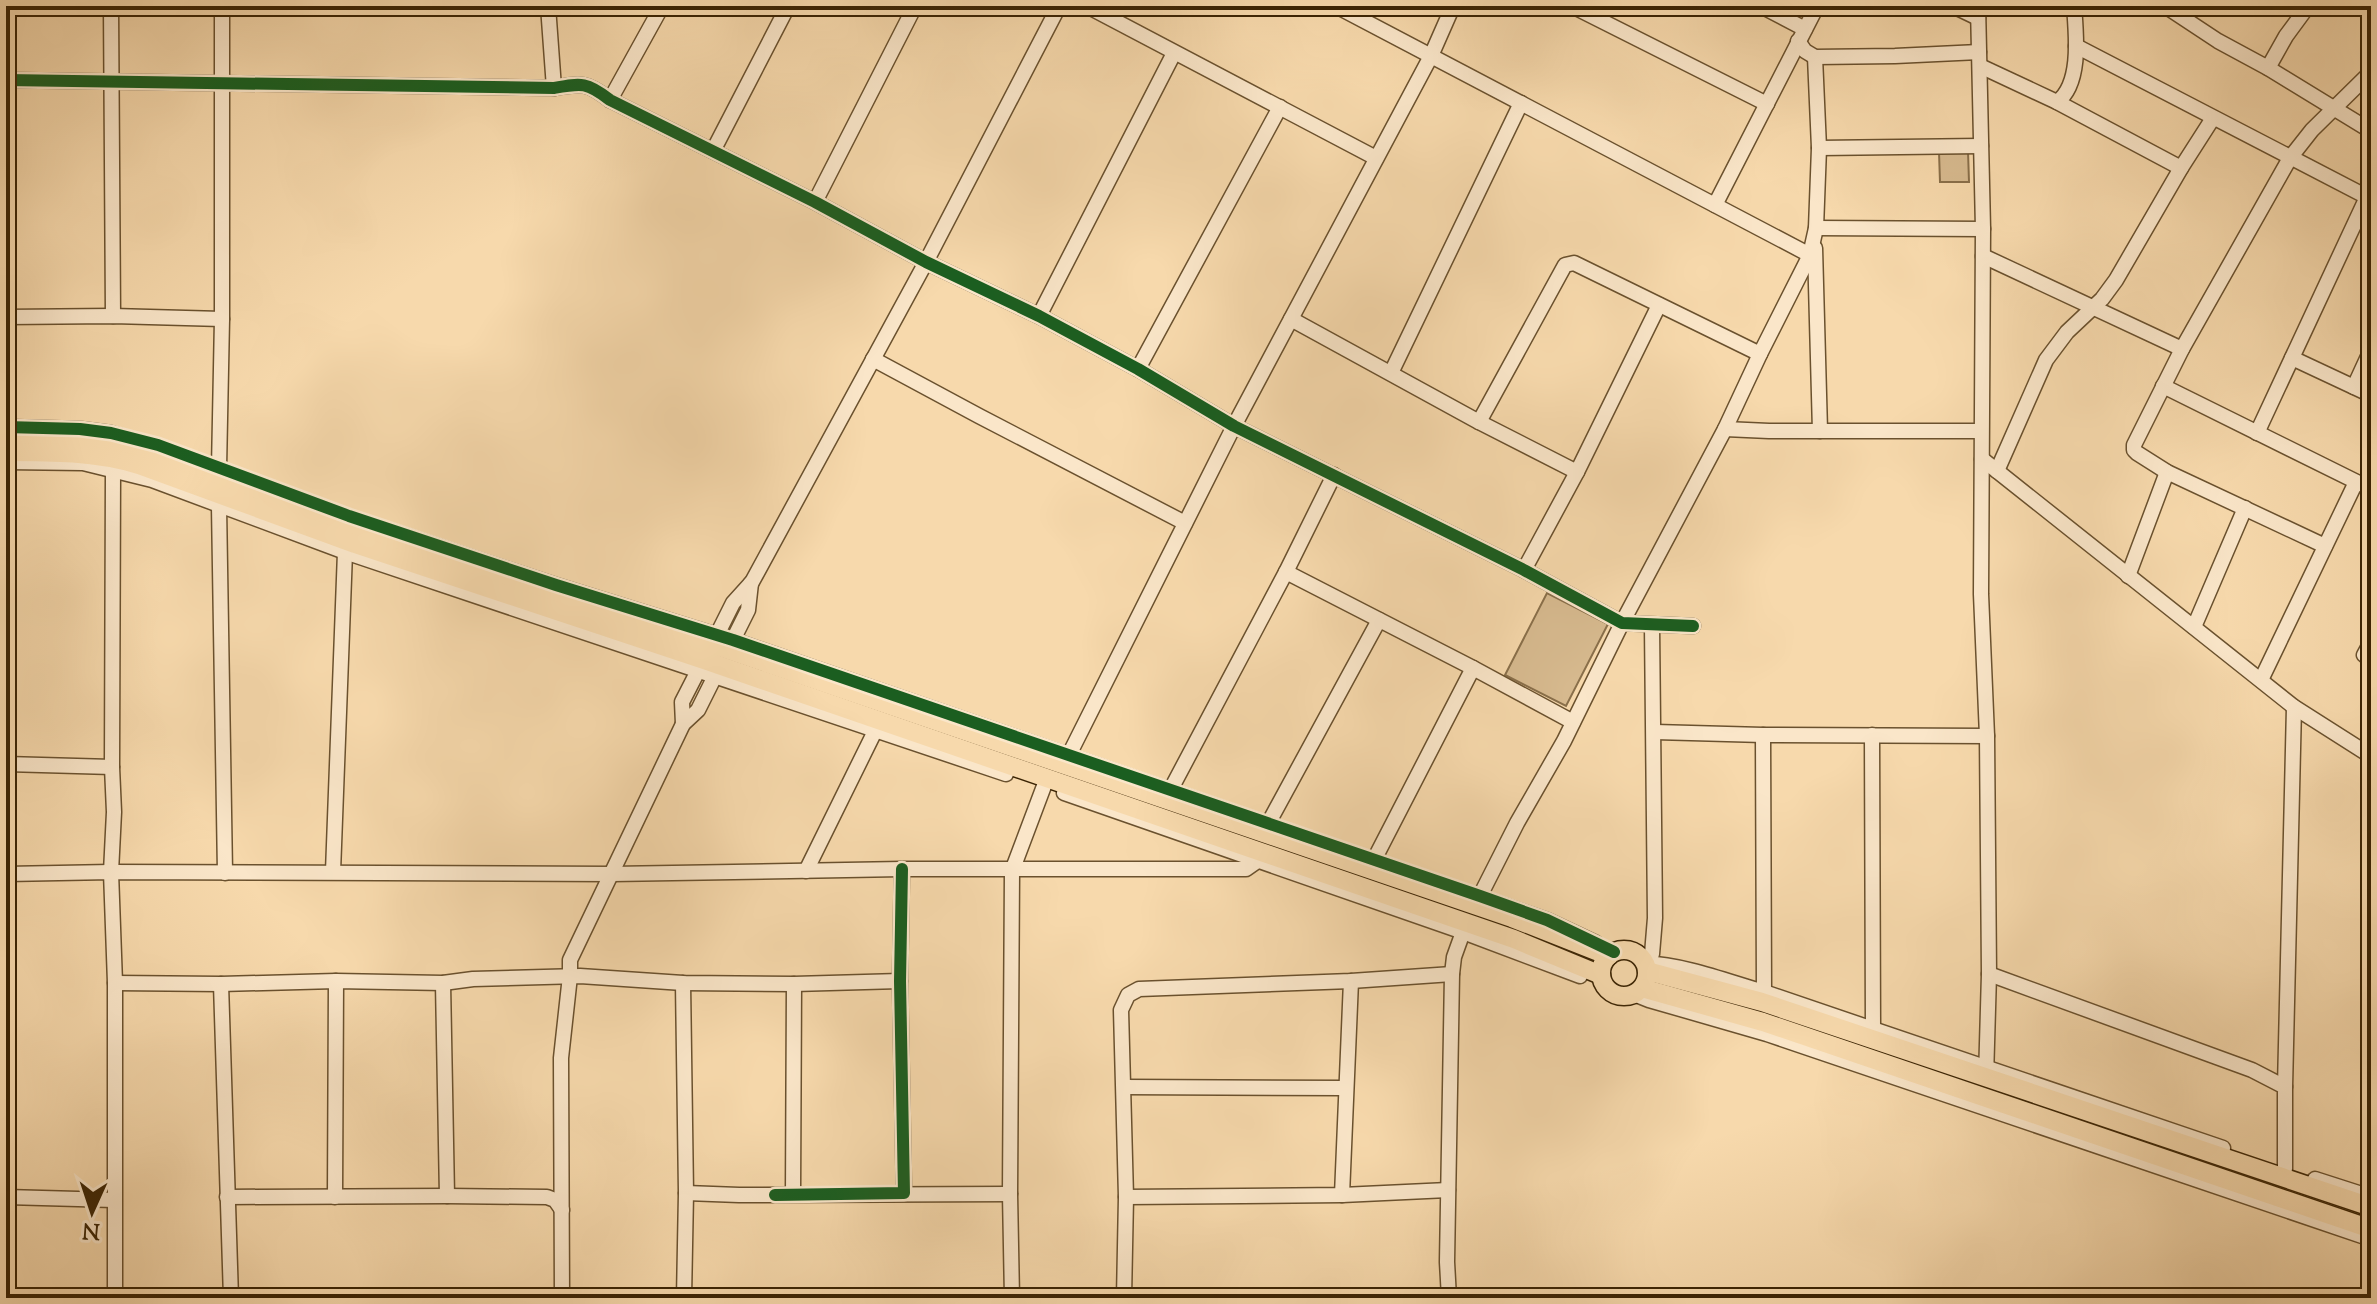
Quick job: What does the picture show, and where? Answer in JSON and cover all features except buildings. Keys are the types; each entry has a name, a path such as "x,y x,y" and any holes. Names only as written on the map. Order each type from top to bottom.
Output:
{"main road":[{"path":"6,436 73,438 144,450 1499,933 1601,978"},
{"path":"6,452 79,453 139,465 355,544 716,655 1512,918 1611,954 1629,950 1639,955 1642,979"},
{"path":"1611,954 1602,967 1601,978 1607,989 1625,996 1642,979"},
{"path":"1642,979 1762,1002 1986,1072 2371,1207"},
{"path":"1642,979 2371,1229"}],"street":[{"path":"111,6 113,316"},
{"path":"219,468 224,83 222,6"},
{"path":"548,6 554,88"},
{"path":"610,100 662,6"},
{"path":"713,151 788,6"},
{"path":"815,202 915,6"},
{"path":"562,1298 561,1058 573,949 683,724 682,702 748,610 752,582 926,262 1059,6"},
{"path":"1087,6 1376,158"},
{"path":"1336,6 1715,205 1814,242 1983,229"},
{"path":"1069,755 1234,426 1431,56 1453,6"},
{"path":"1574,6 1767,104"},
{"path":"1761,6 1802,35 1805,51 1815,57 1980,59 2181,168"},
{"path":"1715,205 1817,6"},
{"path":"1953,6 1978,12 1980,59 1983,229 1981,594 1987,736 1989,974 1986,1072"},
{"path":"2057,102 2068,90 2076,46 2074,6"},
{"path":"2165,6 2218,41 2371,131"},
{"path":"2268,68 2308,6"},
{"path":"2076,46 2369,198 2257,433"},
{"path":"1039,316 1174,53"},
{"path":"1815,57 1819,148 1814,242 1820,431"},
{"path":"2325,546 2167,472 2134,450 2134,445 2182,349 2290,158 2312,130 2371,72"},
{"path":"6,80 554,88 582,84 594,87 610,100 815,202 926,262 1039,316 1138,369 1234,426 1524,570 1622,623 1693,626"},
{"path":"2311,94 2312,130"},
{"path":"1391,373 1521,103"},
{"path":"1138,369 1280,107"},
{"path":"1997,471 2046,360 2067,332 2094,307 2116,280 2213,118"},
{"path":"1819,148 1981,146"},
{"path":"1480,896 1725,429 1814,242"},
{"path":"1983,256 2182,349"},
{"path":"1479,422 1565,265 1574,263 1760,354"},
{"path":"1524,570 1577,472 1659,305"},
{"path":"6,317 222,319"},
{"path":"1291,319 1577,472"},
{"path":"2354,387 2371,350"},
{"path":"2292,358 2371,395"},
{"path":"873,359 1185,523"},
{"path":"2163,386 2371,489"},
{"path":"6,427 80,429 158,445 413,538 716,655 876,729 1463,932 1589,979 1601,978"},
{"path":"1725,429 1981,431"},
{"path":"1982,459 2294,707 2371,756"},
{"path":"6,462 83,463 152,480 345,552 1069,755 1547,920 1611,954"},
{"path":"113,470 114,812 111,872 115,983 115,1298"},
{"path":"2128,576 2167,472"},
{"path":"1170,791 1334,475"},
{"path":"2261,680 2356,482"},
{"path":"219,506 225,873"},
{"path":"2194,627 2245,508"},
{"path":"333,872 345,552"},
{"path":"1286,572 1573,722"},
{"path":"1268,824 1379,620"},
{"path":"1642,979 1652,954 1655,918 1652,626"},
{"path":"1374,860 1473,668"},
{"path":"2285,1169 2294,707"},
{"path":"806,871 876,729"},
{"path":"1655,732 1987,736"},
{"path":"1763,735 1764,992"},
{"path":"1872,735 1873,1029"},
{"path":"6,764 112,767"},
{"path":"1012,1298 1012,871 1044,786"},
{"path":"6,874 612,874 902,869 1246,869 1256,862"},
{"path":"902,869 900,981 904,1193"},
{"path":"1442,1298 1449,1298 1452,974 1463,932"},
{"path":"1642,979 1694,972 1764,992 1986,1072 2371,1197"},
{"path":"1124,1298 1126,1197 1121,1010 1128,995 1139,989 1452,974"},
{"path":"1989,974 2252,1070 2285,1087"},
{"path":"115,983 443,983 570,976 683,983 900,981"},
{"path":"1642,979 1796,1044 2371,1239"},
{"path":"335,1197 336,981"},
{"path":"1342,1195 1351,981"},
{"path":"443,983 447,1196"},
{"path":"683,983 684,1298"},
{"path":"221,984 231,1298"},
{"path":"793,1194 794,984"},
{"path":"1124,1087 1345,1088"},
{"path":"1126,1197 1342,1195 1448,1190"},
{"path":"686,1193 1010,1194"},
{"path":"6,1197 114,1200"},
{"path":"227,1197 547,1197 555,1200 562,1210"}],"shaded area":[{"path":"1968,151 1969,182 1940,182 1939,152"},
{"path":"1547,593 1608,624 1566,706 1505,675"}],"cycle path":[{"path":"6,80 590,87 926,262 1039,316 1138,369 1234,426 1524,570 1622,623 1693,626"},
{"path":"6,427 80,429 158,445 349,516 733,640 1480,896 1547,920 1614,952"},
{"path":"775,1195 904,1193 900,981 902,869"}]}
